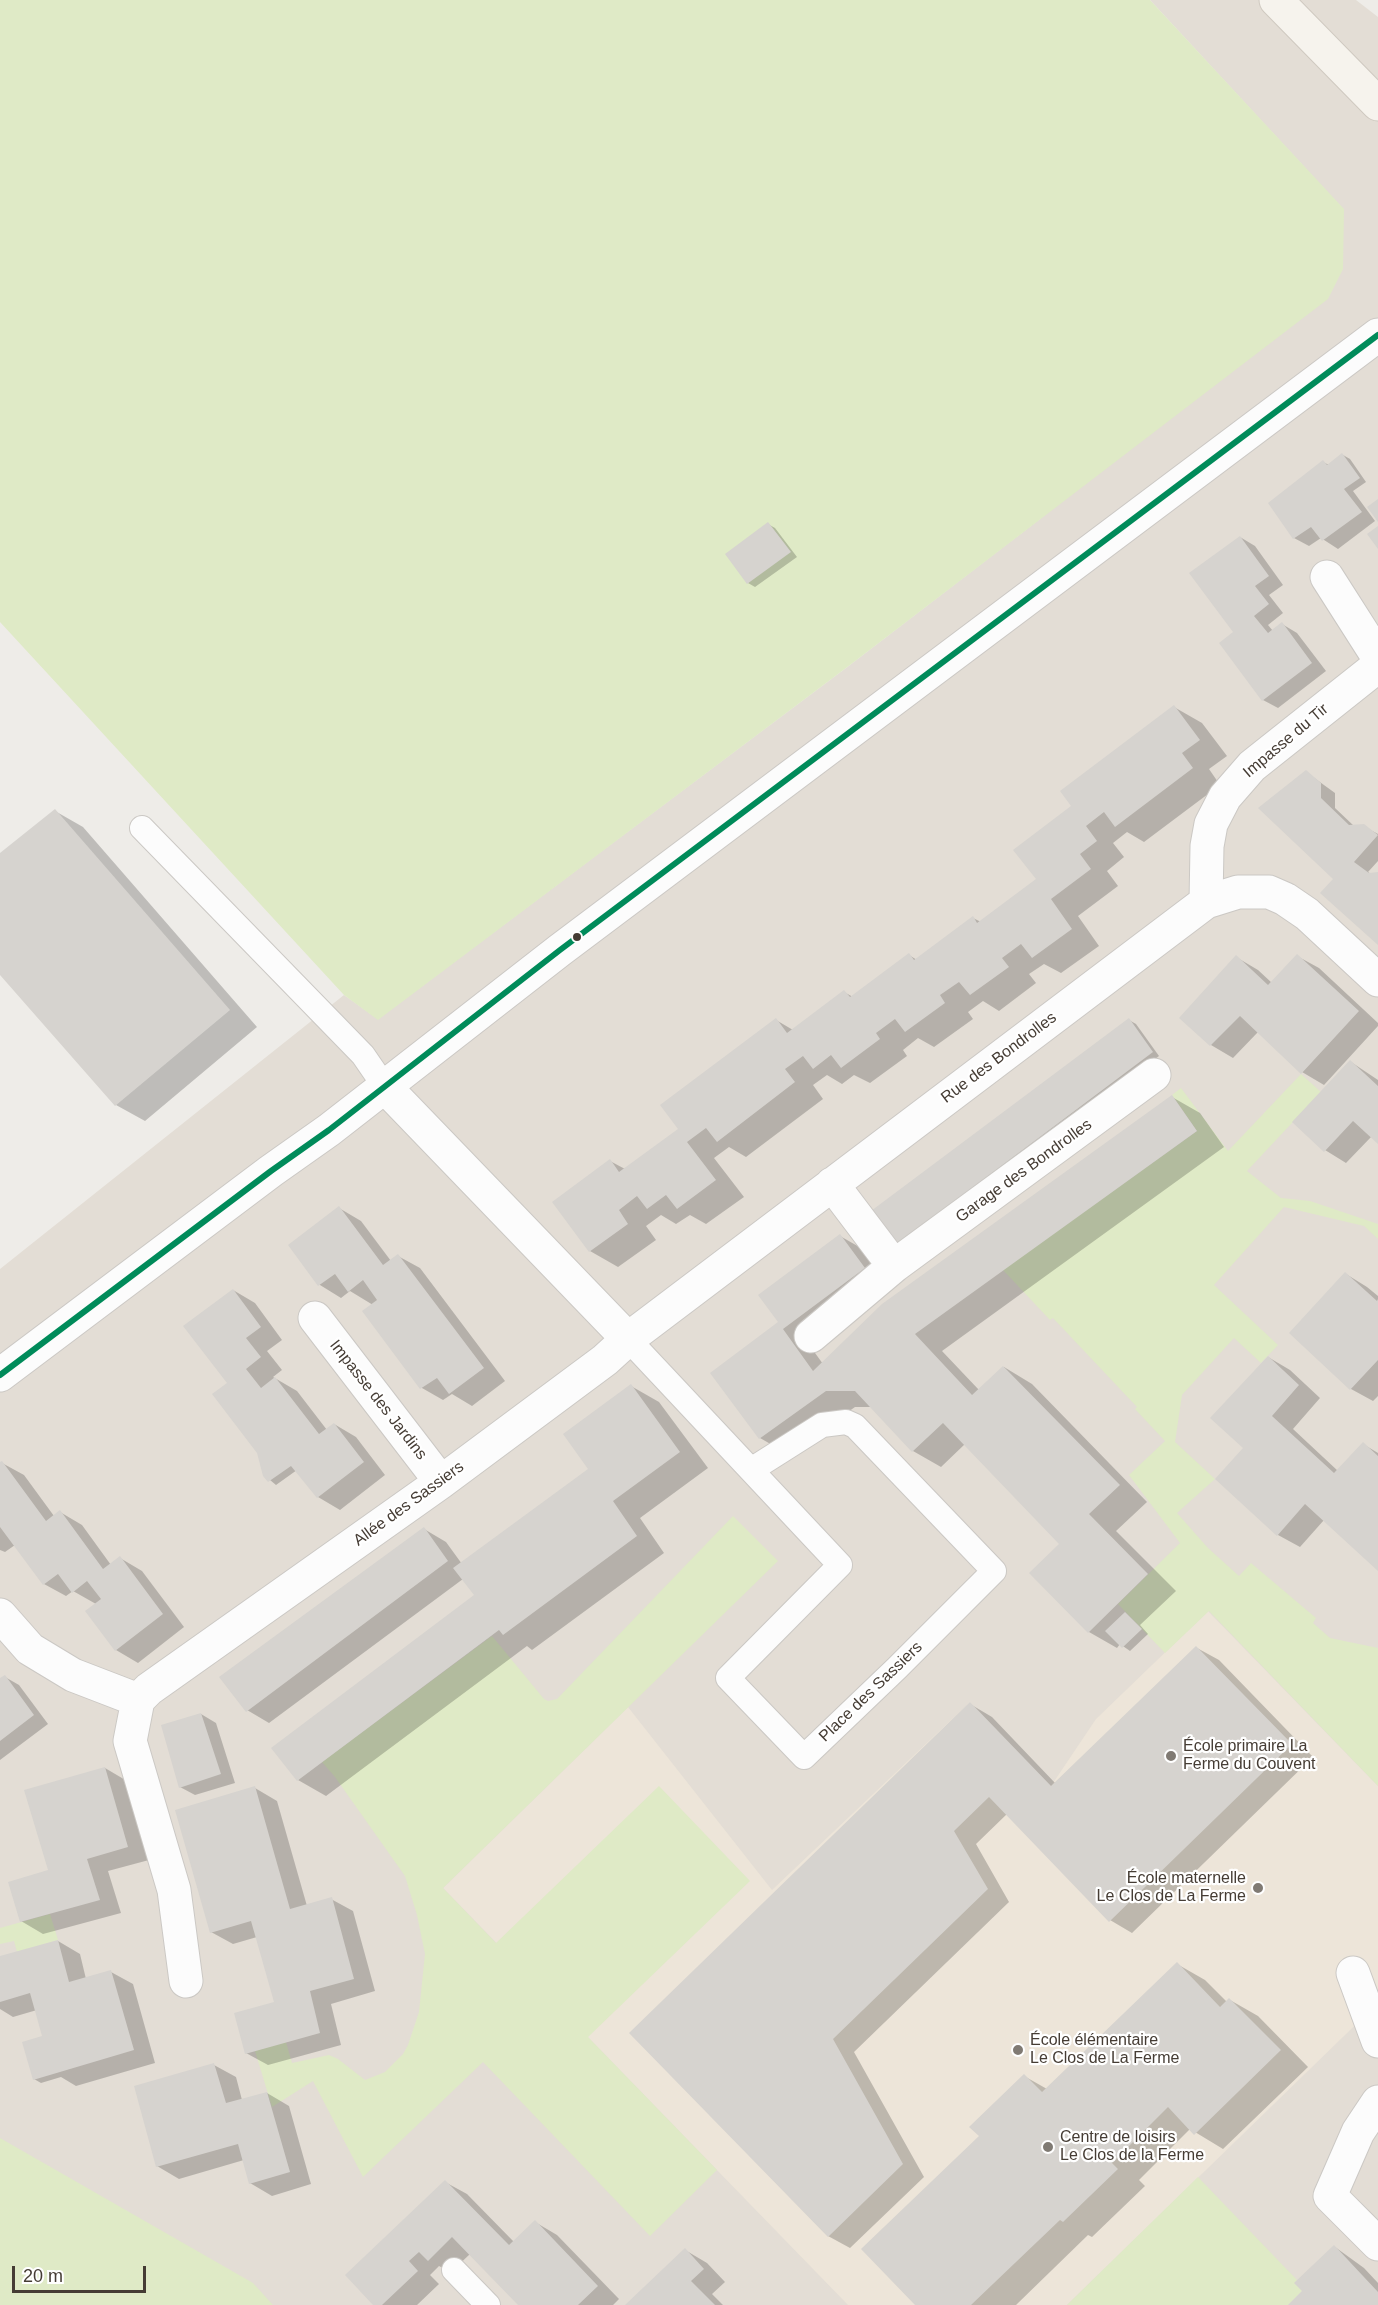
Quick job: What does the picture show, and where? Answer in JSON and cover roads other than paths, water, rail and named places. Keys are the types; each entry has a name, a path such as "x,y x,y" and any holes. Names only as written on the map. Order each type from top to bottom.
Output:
{"main road":[{"path":"1276,0 1366,83 1378,104"}],"street":[{"path":"0,1375 385,1087 560,950 1378,335"},
{"path":"1327,577 1378,657"},
{"name":"Impasse du Tir","path":"1206,902 1207,846 1211,824 1225,797 1252,766 1378,666"},
{"name":"Rue des Bondrolles","path":"628,1339 1206,902 1238,892 1269,892 1286,899 1307,914 1378,980"},
{"name":"Garage des Bondrolles","path":"811,1336 894,1266 1154,1075"},
{"path":"385,1087 628,1339"},
{"path":"832,1184 894,1266"},
{"name":"Impasse des Jardins","path":"315,1318 441,1482"},
{"name":"Allée des Sassiers","path":"138,1700 149,1689 441,1482 605,1360 628,1339"},
{"path":"0,1615 30,1649 73,1675 138,1700 130,1741 174,1890 186,1981"},
{"path":"1353,1973 1378,2041"},
{"path":"1378,2102 1358,2132 1330,2196 1378,2244"}],"lane":[{"path":"142,828 363,1054 385,1087"},
{"name":"Place des Sassiers","path":"628,1339 840,1565 728,1678 804,1757 994,1571 855,1426 846,1422 822,1425 751,1470"},
{"path":"454,2270 488,2305"}],"place":[{"name":"École primaire La Ferme du Couvent","path":"1171,1756"},
{"name":"École maternelle Le Clos de La Ferme","path":"1258,1888"},
{"name":"École élémentaire Le Clos de La Ferme","path":"1018,2050"},
{"name":"Centre de loisirs Le Clos de la Ferme","path":"1048,2147"}]}
